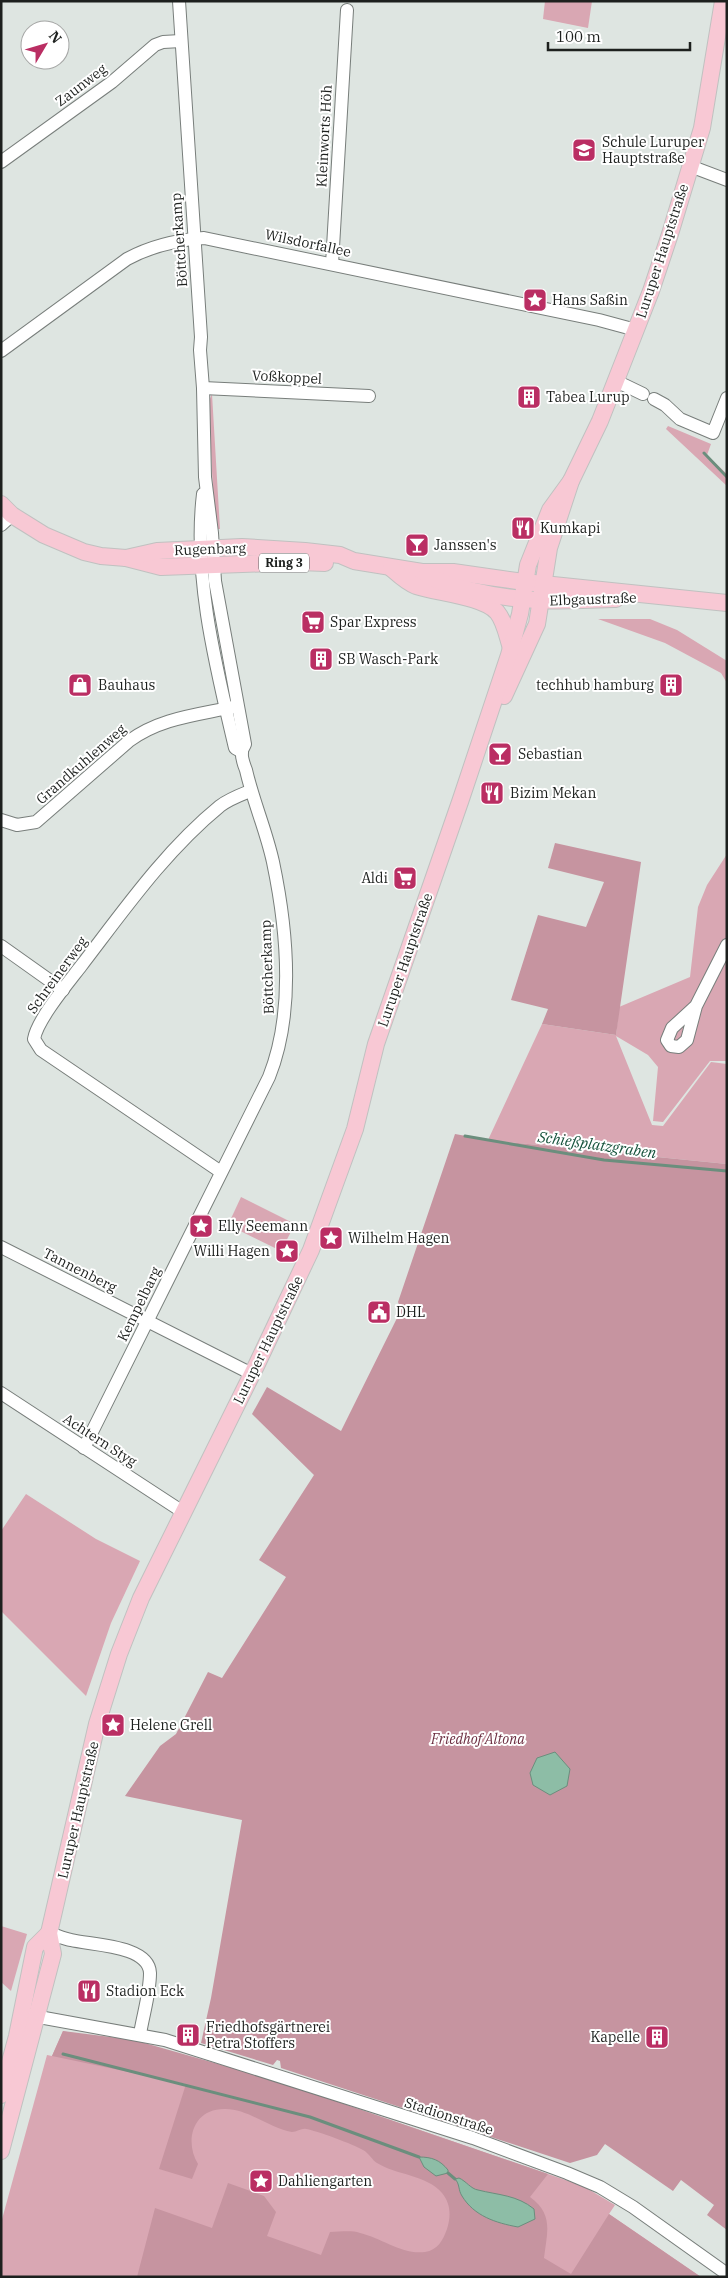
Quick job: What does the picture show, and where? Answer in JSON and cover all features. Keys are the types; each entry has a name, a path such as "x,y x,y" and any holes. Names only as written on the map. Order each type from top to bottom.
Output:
{"main road":[{"name":"Luruper Hauptstraße","path":"480,742 530,643 538,619 530,580 530,557 550,510 571,481 588,448 636,330 670,234 705,112 722,1"},
{"name":"Luruper Hauptstraße","path":"530,580 550,548 571,481"},
{"name":"Rugenbarg","path":"5,515 44,535 84,552 101,556 126,558 157,551 207,558 242,547 340,555 354,562 422,572 453,572 530,580"},
{"path":"390,567 404,580 416,586 480,603 494,609 503,622 511,648"},
{"name":"Rugenbarg","path":"422,572 433,579 464,589 535,604"},
{"name":"Elbgaustraße","path":"530,580 650,596 727,603"},
{"path":"530,580 517,589 535,604"},
{"name":"Elbgaustraße","path":"535,604 650,596"},
{"name":"Luruper Hauptstraße","path":"29,2015 36,1947 49,1933 107,1690 141,1598 311,1250 355,1129 376,1044 511,648 535,604"},
{"path":"1,2095 29,2015"},
{"path":"1,2151 29,2015"}],"street":[{"name":"Böttcherkamp","path":"179,1 193,238 200,314 207,558 232,707 245,744 242,752 250,791 267,839 276,884 283,937 286,1002 283,1031 275,1061 221,1172"},
{"name":"Kleinworts Höh","path":"332,264 347,10"},
{"name":"Zaunweg","path":"1,162 112,82 155,45 164,42 181,41"},
{"path":"690,166 727,180"},
{"name":"Wilsdorfallee","path":"1,351 127,259 144,250 193,238 231,242 599,320 636,330"},
{"path":"616,381 665,406 680,419 714,433 727,398"},
{"name":"Voßkoppel","path":"203,388 369,396"},
{"name":"Grandkuhlenweg","path":"1,820 17,825 36,822 129,741 146,730 175,719 232,707"},
{"name":"Schreinerweg","path":"221,1172 208,1166 36,1045 35,1034 63,990 128,905 188,835 228,801 250,791"},
{"path":"1,946 63,990"},
{"path":"696,1006 727,946"},
{"name":"Kempelbarg","path":"84,1448 221,1172"},
{"name":"Tannenberg","path":"1,1247 252,1374"},
{"name":"Achtern Styg","path":"1,1393 183,1512"},
{"path":"49,1933 69,1940 88,1941 132,1952 145,1960 150,1974 140,2034"},
{"name":"Stadionstraße","path":"29,2015 140,2034 184,2046 464,2135 567,2173 600,2187 633,2206 727,2274"}],"shaded area":[{"path":"545,1 592,1 588,28 543,19"},
{"path":"212,394 220,529 217,529 214,512 211,450 206,447 209,401"},
{"path":"668,426 711,444 707,455 727,474 727,486 666,429"},
{"path":"598,619 650,619 677,630 727,661 727,683 721,673 665,643"},
{"path":"727,854 727,1061 710,1061 663,1122 653,1121 658,1067 648,1055 616,1036 652,1125 663,1126 711,1062 727,1064 727,1164 488,1140 542,1024 616,1035 619,1007 690,977 698,907 707,885"},
{"path":"241,1197 295,1224 281,1251 228,1225"},
{"path":"26,1494 96,1539 140,1561 111,1623 86,1696 1,1611 1,1531"},
{"path":"555,1752 570,1769 567,1786 550,1795 533,1785 530,1773 537,1758"},
{"path":"1,1926 27,1934 11,1991 1,1982"},
{"path":"63,2031 274,2080 583,2186 615,2205 609,2214 701,2277 1,2277 1,2223 47,2055 52,2056"},
{"path":"419,2157 432,2158 439,2161 448,2170 448,2173 436,2176 424,2167"},
{"path":"459,2178 475,2189 507,2196 528,2204 534,2209 535,2219 518,2227 486,2218 473,2209 462,2196 455,2179"}],"green space":[{"path":"555,843 641,862 616,1035 542,1024 548,1009 511,1000 538,915 586,927 604,882 548,868"},
{"name":"Friedhof Altona","path":"455,1134 488,1140 727,1164 727,2230 707,2215 714,2205 681,2180 673,2191 605,2144 597,2155 570,2163 281,2068 280,2061 277,2060 273,2065 201,2043 211,1998 242,1820 125,1796 160,1746 176,1734 208,1672 222,1678 286,1577 259,1560 314,1475 252,1414 267,1387 341,1431 401,1310 398,1302"},
{"path":"63,2031 134,2040 274,2080 548,2174 530,2197 538,2203 546,2217 547,2232 544,2258 571,2274 609,2214 701,2277 137,2277 155,2208 212,2228 228,2183 264,2196 276,2212 267,2236 321,2255 330,2232 345,2231 368,2235 408,2251 430,2251 442,2241 449,2219 449,2206 445,2197 436,2187 428,2182 375,2162 367,2153 359,2148 311,2130 304,2129 292,2132 283,2130 250,2115 233,2110 213,2110 198,2120 192,2136 192,2146 198,2164 192,2179 159,2169 186,2084 52,2056"}],"waterway":[{"path":"704,453 727,477"},
{"name":"Schießplatzgraben","path":"465,1136 604,1160 727,1171"},
{"path":"63,2054 310,2117 419,2157"},
{"path":"448,2173 455,2179"}],"place":[{"name":"Schule Luruper Hauptstraße","path":"584,150"},
{"name":"Hans Saßin","path":"535,300"},
{"name":"Tabea Lurup","path":"529,397"},
{"name":"Kumkapi","path":"523,528"},
{"name":"Janssen's","path":"417,545"},
{"name":"Spar Express","path":"313,622"},
{"name":"SB Wasch-Park","path":"321,659"},
{"name":"Bauhaus","path":"80,685"},
{"name":"techhub hamburg","path":"671,685"},
{"name":"Sebastian","path":"500,754"},
{"name":"Bizim Mekan","path":"492,793"},
{"name":"Aldi","path":"405,878"},
{"name":"Elly Seemann","path":"201,1226"},
{"name":"Wilhelm Hagen","path":"331,1238"},
{"name":"Willi Hagen","path":"287,1251"},
{"name":"DHL","path":"379,1312"},
{"name":"Helene Grell","path":"113,1725"},
{"name":"Stadion Eck","path":"89,1991"},
{"name":"Friedhofsgärtnerei Petra Stoffers","path":"188,2035"},
{"name":"Kapelle","path":"657,2037"},
{"name":"Dahliengarten","path":"261,2181"}]}
